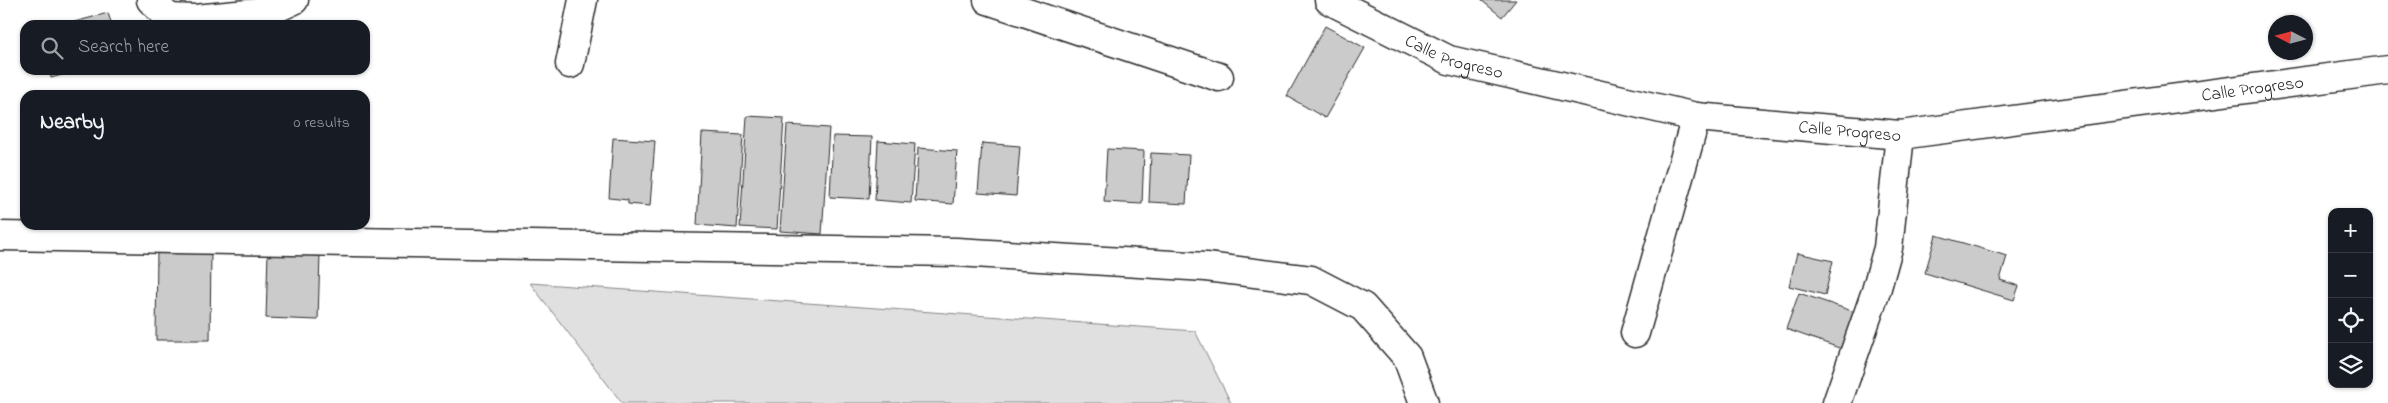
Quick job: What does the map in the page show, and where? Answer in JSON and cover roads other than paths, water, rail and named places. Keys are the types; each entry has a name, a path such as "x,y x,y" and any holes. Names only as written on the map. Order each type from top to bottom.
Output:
{"street":[{"path":"151,0 169,18 195,19 268,12 294,0"},
{"path":"570,64 583,0"},
{"path":"988,0 1219,77"},
{"name":"Calle Progreso","path":"1328,0 1449,60 1696,116 1900,135 2388,70"},
{"path":"1635,333 1696,116"},
{"path":"1837,403 1873,300 1888,248 1900,135"},
{"path":"0,236 956,252 1206,266 1311,280 1363,307 1407,357 1424,403"}]}
